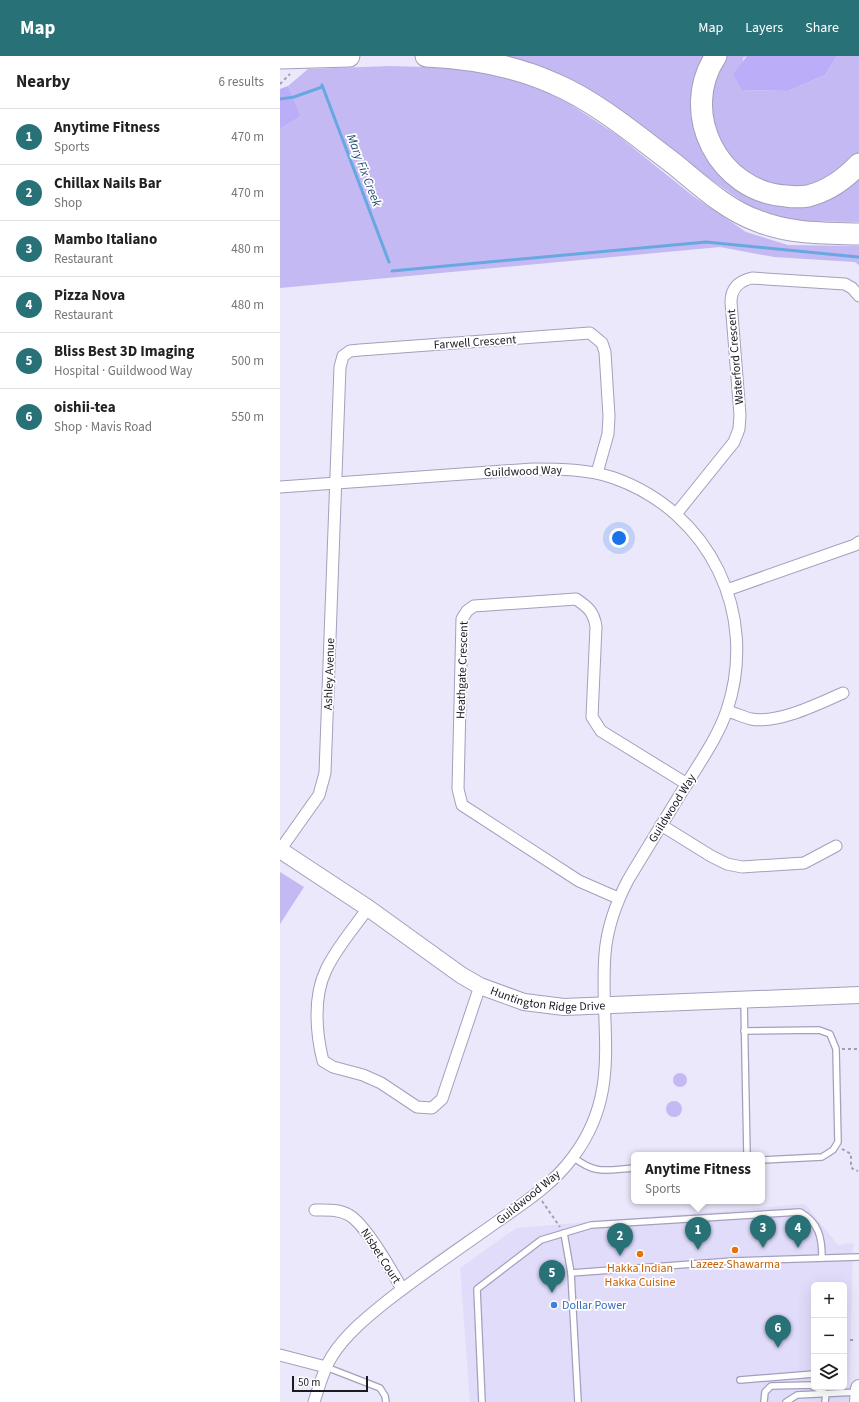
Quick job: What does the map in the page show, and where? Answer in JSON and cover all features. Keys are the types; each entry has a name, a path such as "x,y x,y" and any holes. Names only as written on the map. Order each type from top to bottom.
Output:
{"highway":[{"path":"280,58 349,56"},
{"path":"426,56 451,57 478,61 540,77 556,84 589,103 636,136 728,205 756,221 784,229 806,232 859,234"},
{"path":"716,56 708,71 702,92 701,108 703,126 709,143 718,157 740,180 769,194 807,196 826,190 837,184 859,164"}],"street":[{"name":"Waterford Crescent","path":"676,514 734,442 739,429 740,415 731,302 731,295 735,287 743,280 752,278 836,282 852,288 859,296"},
{"name":"Farwell Crescent","path":"336,484 340,367 343,356 350,351 590,333 602,343 605,352 609,416 608,434 597,473"},
{"name":"Guildwood Way","path":"280,487 533,469 565,469 597,473 636,487 676,514 701,541 715,564 727,590 734,614 738,638 736,671 727,711 711,744 618,898 610,925 605,955 607,1047 604,1081 599,1104 588,1130 573,1157 548,1184 402,1289 360,1322 332,1355 326,1367 314,1402"},
{"name":"Ashley Avenue","path":"280,850 319,795 325,773 336,484"},
{"path":"727,590 855,545 859,542"},
{"name":"Heathgate Crescent","path":"618,898 579,881 462,805 458,789 462,619 467,611 474,606 576,599 588,607 595,616 596,627 592,717 601,731 687,784"},
{"path":"727,711 750,719 768,720 816,705 843,693"},
{"path":"661,825 711,856 727,864 742,867 804,863 836,846"},
{"name":"Huntington Ridge Drive","path":"280,850 368,908 454,971 480,986 524,1002 564,1007 859,995"},
{"path":"368,908 326,970 319,991 317,1038 323,1061 333,1067 363,1075 381,1083 417,1107 432,1108 442,1099 480,986"},
{"name":"Nisbet Court","path":"316,1210 336,1211 349,1214 361,1226 402,1289"},
{"path":"280,1355 326,1367"},
{"path":"858,1402 859,1388"}],"lane":[{"path":"744,1000 747,1152"},
{"path":"744,1031 819,1030 830,1034 836,1049 838,1142 835,1147 822,1156 765,1160"},
{"path":"573,1157 587,1168 598,1171 631,1168"},
{"path":"482,1402 477,1289 541,1240 590,1225 800,1212 811,1219 822,1239 822,1258"},
{"path":"564,1233 571,1273 578,1402"},
{"path":"571,1273 733,1261 859,1257"},
{"path":"326,1367 380,1388 385,1396 386,1402"},
{"path":"740,1380 811,1374"},
{"path":"764,1402 765,1392 771,1386 811,1385"},
{"path":"819,1390 826,1394"},
{"path":"786,1402 797,1395 859,1392"},
{"path":"825,1402 826,1394"}],"path":[{"path":"836,1049 859,1050"},
{"path":"835,1147 851,1154 851,1167 858,1171"},
{"path":"537,1193 564,1233"},
{"path":"847,1340 853,1340"}],"shaded area":[{"path":"501,56 710,56 699,130 779,201 859,173 859,222 792,221 749,206 703,174 619,109 577,83 513,58"},
{"path":"726,56 747,56 743,58 742,90 788,91 825,75 837,56 859,56 859,155 836,175 812,186 783,188 754,180 728,158 710,116 710,92"},
{"path":"747,56 837,56 825,75 788,91 742,90 733,74"},
{"path":"390,66 457,68 522,81 567,102 617,135 693,196 746,232 788,245 859,246 859,265 855,262 774,257 720,247 280,288 280,129 301,116 288,86 308,69"},
{"path":"288,86 301,116 280,129 280,89"},
{"path":"280,872 304,887 280,924"},
{"path":"677,1073 683,1073 687,1077 687,1083 683,1087 677,1087 673,1083 673,1077"},
{"path":"674,1101 680,1103 682,1109 680,1115 674,1117 668,1115 666,1109 668,1103"},
{"path":"805,1204 838,1245 853,1243 849,1402 470,1402 460,1268 516,1228"}],"waterway":[{"name":"Mary Fix Creek","path":"322,85 389,262"},
{"path":"280,99 294,97 322,87"},
{"path":"392,271 706,242 858,257"}],"place":[{"name":"Mambo Italiano","path":"763,1248"},
{"name":"Pizza Nova","path":"798,1248"},
{"name":"Anytime Fitness","path":"698,1250"},
{"name":"Lazeez Shawarma","path":"735,1250"},
{"name":"Hakka Indian Hakka Cuisine","path":"640,1254"},
{"name":"Chillax Nails Bar","path":"620,1256"},
{"name":"Bliss Best 3D Imaging","path":"552,1293"},
{"name":"Dollar Power","path":"554,1305"},
{"name":"oishii-tea","path":"778,1348"}]}
